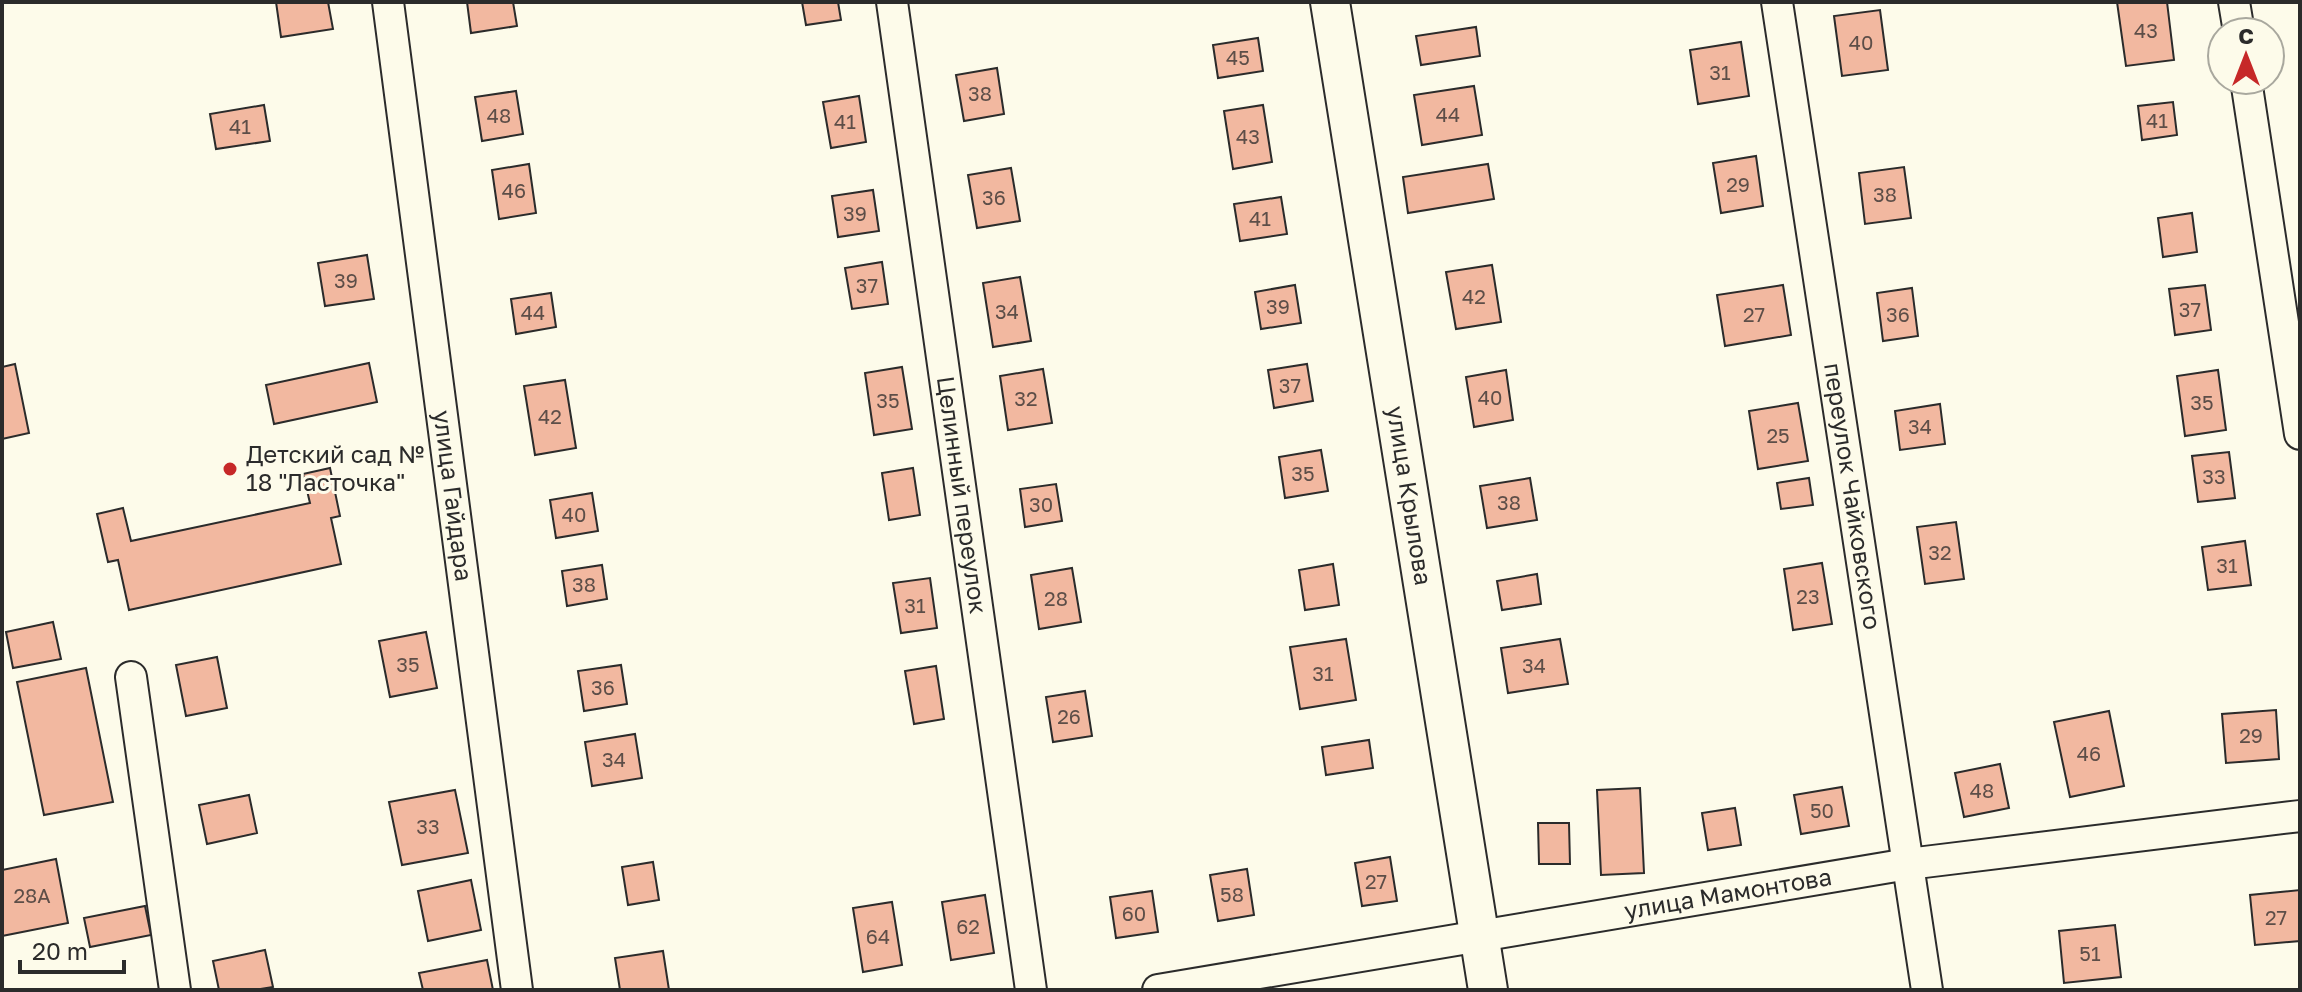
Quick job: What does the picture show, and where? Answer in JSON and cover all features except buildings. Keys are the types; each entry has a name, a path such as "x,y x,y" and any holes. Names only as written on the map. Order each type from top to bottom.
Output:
{"street":[{"name":"улица Гайдара","path":"388,2 517,990"},
{"name":"Целинный переулок","path":"892,2 1031,990"},
{"name":"улица Крылова","path":"1330,2 1488,990"},
{"name":"переулок Чайковского","path":"1777,2 1927,990"},
{"path":"2248,96 2300,434"},
{"path":"131,677 175,990"},
{"name":"улица Мамонтова","path":"1158,990 1908,864 2300,816"}],"place":[{"name":"Детский сад № 18 \"Ласточка\"","path":"230,469"}]}
